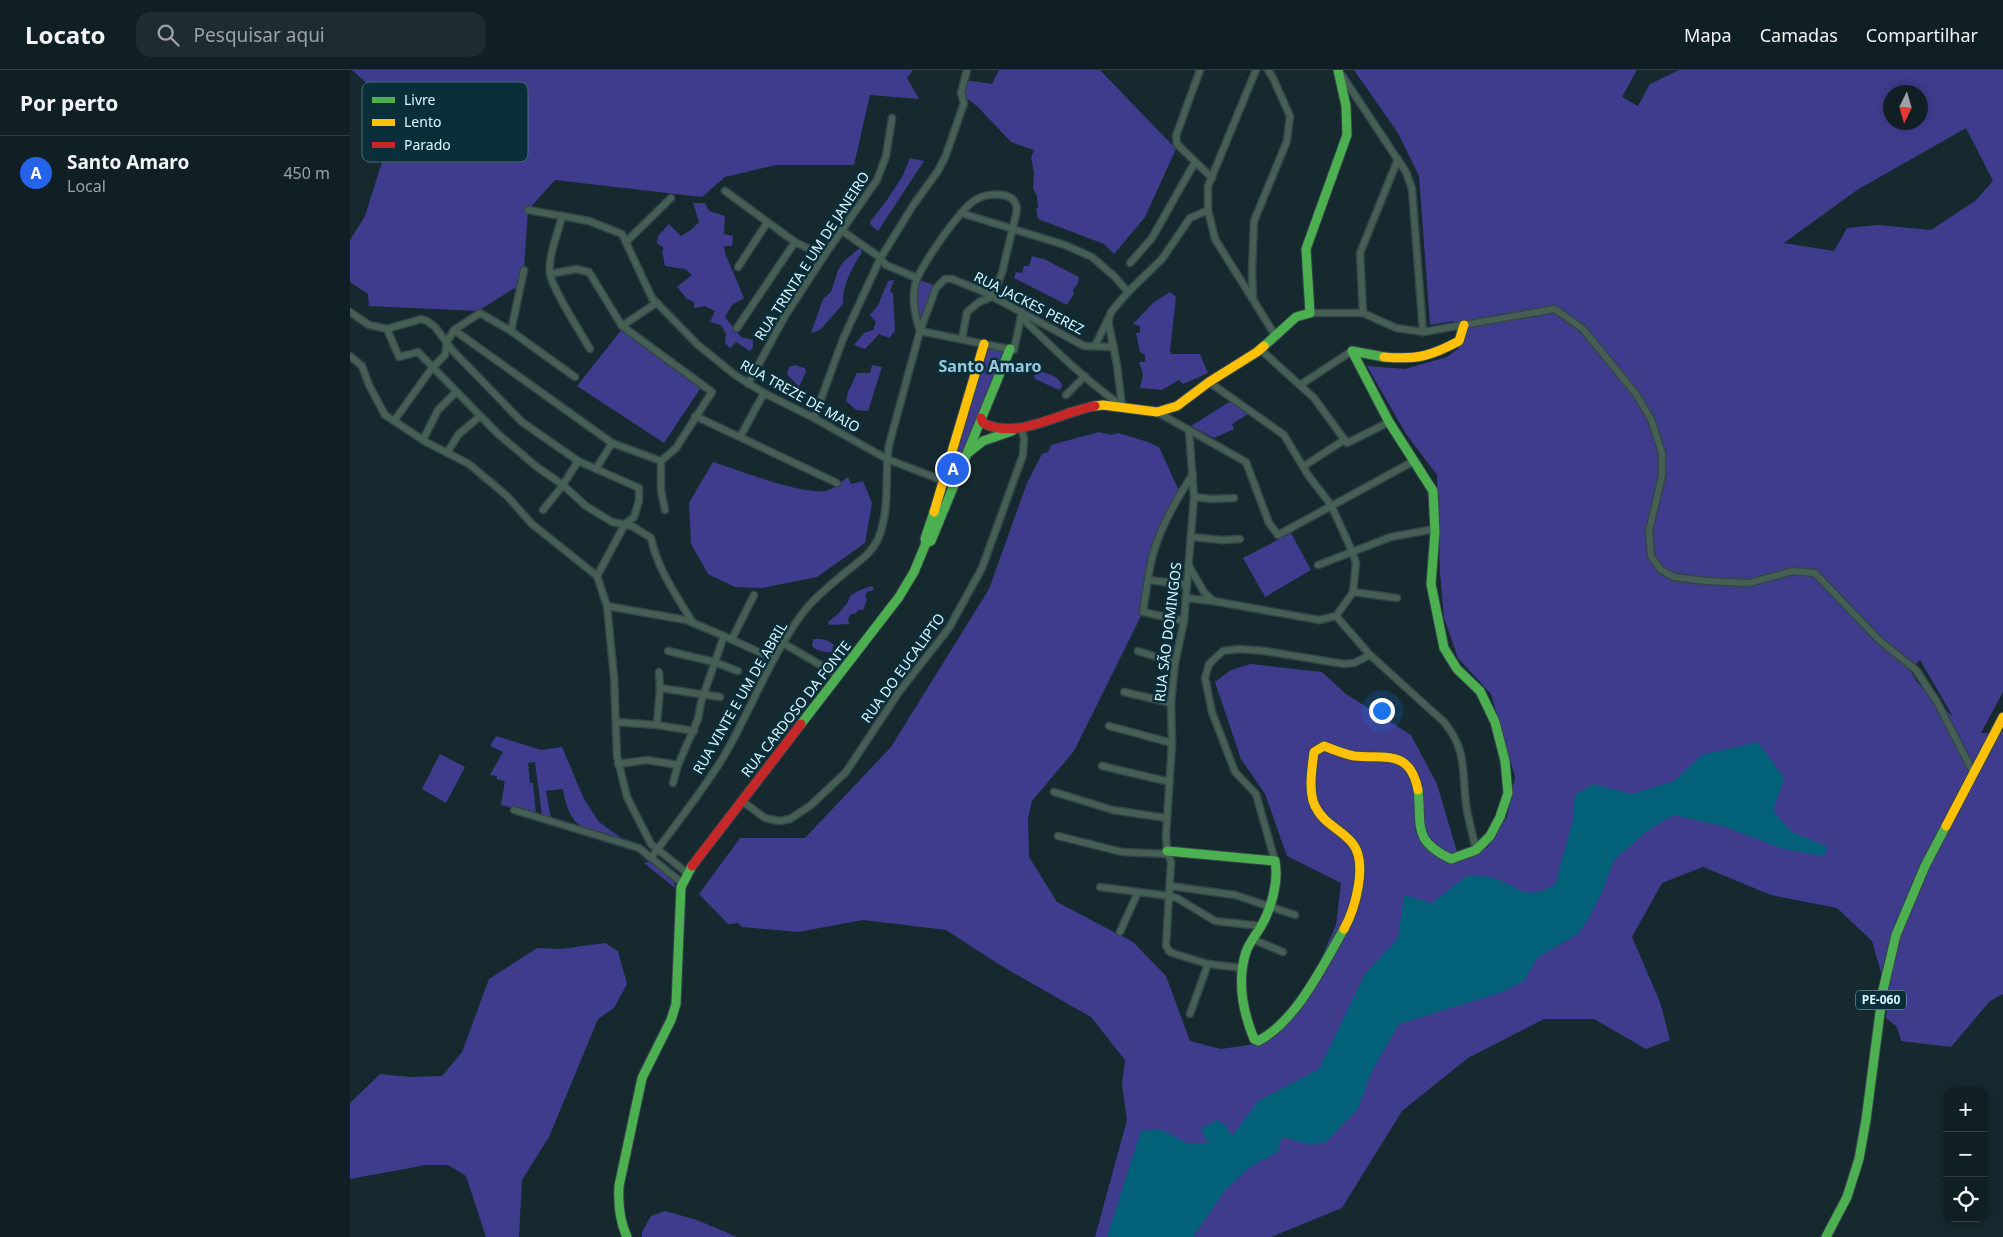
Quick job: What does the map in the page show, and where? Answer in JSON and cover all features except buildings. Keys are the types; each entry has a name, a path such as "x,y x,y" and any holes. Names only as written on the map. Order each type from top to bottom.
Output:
{"street":[{"path":"814,418 842,339 880,259 914,204 938,171 946,155 964,103 961,93 967,70"},
{"path":"1200,70 1176,136 1177,144 1212,178"},
{"path":"1256,70 1208,186 1208,210 1215,239 1275,335"},
{"path":"1253,300 1254,221 1287,141 1290,116 1268,70"},
{"path":"1338,70 1406,172 1412,189 1423,332"},
{"path":"1310,313 1306,249 1347,135 1346,106 1338,70"},
{"name":"RUA TRINTA E UM DE JANEIRO","path":"748,384 785,316 841,230 869,192 883,167 892,118"},
{"path":"1362,314 1360,253 1398,160"},
{"path":"1130,263 1152,238 1196,162"},
{"path":"725,191 795,242 824,256"},
{"path":"962,339 967,312 979,302 992,297 1002,273 1017,210 1016,203 1011,198 1005,196 992,195 976,199 961,213 917,278 914,298 917,323 920,331 1010,349"},
{"path":"626,242 671,198"},
{"name":"RUA TREZE DE MAIO","path":"528,210 589,221 622,234 656,303 698,345 748,384 887,459 944,481"},
{"path":"1095,346 1111,312 1128,292 1162,259 1190,218 1208,210"},
{"path":"961,213 1064,245 1092,257 1114,276 1128,292"},
{"path":"562,216 552,254 550,274 590,349"},
{"path":"738,267 767,223"},
{"path":"841,230 878,256 886,265 917,278"},
{"path":"737,328 795,242"},
{"path":"550,274 576,269 589,272 622,326 712,392 676,448 661,461"},
{"path":"511,331 524,270"},
{"name":"RUA JACKES PEREZ","path":"936,288 946,279 952,279 992,297 1021,315 1084,346 1114,347"},
{"name":"RUA VINTE E UM DE ABRIL","path":"652,858 686,812 724,755 774,659 806,609 840,577 864,558 877,540 887,503 887,459 899,407 920,331 936,288"},
{"path":"622,326 656,303"},
{"path":"1157,412 1177,406 1260,349 1296,317 1310,313 1362,314 1396,328 1423,332 1555,309 1583,328 1636,394 1650,419 1662,453 1662,476 1649,531 1650,556 1661,570 1674,577 1749,583 1793,571 1815,573 1879,640 1916,670 1938,702 1974,774"},
{"path":"350,312 370,325 386,329 421,319 435,326 453,351 522,422 578,461 639,488 639,501 634,517 625,524 597,576"},
{"path":"394,421 432,368 445,355 447,342 454,330 480,313 511,331 574,377"},
{"path":"1021,315 1100,390 1122,406"},
{"name":"RUA CARDOSO DA FONTE","path":"926,543 931,541 1010,349 1014,350 1021,315"},
{"path":"1109,318 1122,406"},
{"path":"1300,385 1352,351 1376,356 1404,358 1434,354 1458,341 1464,325"},
{"path":"386,329 399,357 418,352 480,416 530,461 586,506 612,522 632,526 651,538 655,557 662,572 693,623"},
{"path":"454,330 612,443 661,461"},
{"name":"RUA CARDOSO DA FONTE","path":"682,885 688,873 742,801 899,597 914,572 926,543 924,539 944,481 984,344"},
{"path":"1260,349 1314,398 1347,443 1389,422"},
{"path":"1352,351 1389,422 1433,491 1435,529 1431,584 1444,648 1457,669 1480,692 1495,722 1505,761 1508,793 1500,818 1490,836 1476,850 1451,859 1436,854 1423,839 1420,825 1418,784 1410,766 1394,756 1350,755 1324,746 1314,752 1312,768 1314,803 1321,816 1334,829 1347,837 1360,857 1360,871 1354,911 1308,988 1279,1028 1261,1041 1254,1039 1247,1022 1243,989 1244,955 1261,926 1268,906 1276,879 1276,861 1256,794 1235,772 1212,712 1204,678 1209,664 1223,651 1238,648 1344,664 1354,663 1370,655"},
{"path":"350,356 362,366 385,415 423,440 469,464 506,496 532,524 597,576 607,606 614,677 615,738 618,764 627,797 646,836 658,849 688,873"},
{"path":"1066,394 1085,376"},
{"path":"1186,598 1319,620 1336,616 1353,592 1356,563 1352,551 1331,505 1308,474 1284,435 1210,382"},
{"path":"423,440 438,410 456,392"},
{"path":"740,436 764,393"},
{"path":"964,459 974,447 983,441 1079,409 1103,405 1157,412 1246,462 1269,523 1278,535 1414,461"},
{"path":"446,453 458,435 480,416"},
{"path":"695,416 836,483"},
{"path":"981,418 983,423 989,427 1020,429"},
{"name":"RUA DO EUCALIPTO","path":"742,801 765,818 779,821 790,819 812,806 846,772 899,692 949,628 982,568 1023,455 1024,438 1020,429"},
{"name":"RUA SÃO DOMINGOS","path":"1189,431 1194,474 1194,497 1184,621 1175,663 1171,703 1172,743 1166,818 1168,853 1171,862 1167,949 1172,954 1208,964"},
{"path":"1304,466 1344,440"},
{"path":"596,469 612,443"},
{"path":"543,510 578,461"},
{"path":"661,461 664,510"},
{"path":"1184,621 1142,612 1153,554 1160,534 1180,493 1194,474"},
{"path":"944,481 954,485"},
{"path":"1194,497 1212,499 1234,498"},
{"path":"1318,565 1392,537 1435,529"},
{"path":"1191,537 1223,540 1240,539"},
{"path":"1189,565 1204,592 1213,601"},
{"path":"1149,580 1187,585"},
{"path":"1353,592 1397,598"},
{"path":"732,639 754,595"},
{"path":"607,606 693,623 774,659"},
{"path":"1336,616 1370,655 1444,722 1454,734 1460,747 1466,804 1476,850"},
{"path":"673,783 678,765 694,731 714,662 724,636"},
{"path":"783,643 839,676"},
{"path":"668,651 714,662 738,671"},
{"path":"1138,651 1175,663"},
{"path":"657,724 660,688 659,672"},
{"path":"660,688 720,696"},
{"path":"1124,692 1171,703"},
{"name":"PE-060","path":"1826,1237 1847,1196 1859,1159 1883,990 1896,935 1925,866 2003,717"},
{"path":"616,722 657,724 694,731"},
{"path":"1109,726 1172,743"},
{"path":"618,764 647,760 678,765"},
{"path":"1102,766 1170,782"},
{"path":"1054,792 1113,810 1166,818"},
{"path":"514,810 639,848 682,885 676,1004 671,1020 642,1078 619,1186 618,1212 627,1237"},
{"path":"1058,836 1122,852 1168,853 1276,861"},
{"path":"1170,886 1235,895 1296,915"},
{"path":"1100,887 1169,896 1215,920 1261,926"},
{"path":"1120,932 1138,892"},
{"path":"1252,939 1283,952"},
{"path":"1190,1014 1208,964 1243,968"}],"shaded area":[{"path":"352,70 913,70 907,78 919,99 870,95 854,165 776,165 725,177 702,197 555,180 528,210 523,283 478,311 369,306 368,294 350,282 350,240 365,216 382,162 528,162 528,82 366,82"},
{"path":"999,70 1100,70 1176,149 1145,217 1114,254 1104,244 1038,219 1036,209 1038,208 1037,196 1033,188 1034,172 1031,158 1034,150 1011,142 977,106 961,94 965,80 992,84"},
{"path":"1354,70 1637,70 1622,97 1638,106 1650,84 1679,70 2003,70 2003,692 1981,733 2001,733 2003,730 2003,994 1990,1001 1951,1047 1901,1041 1897,1027 1886,1018 1888,997 1872,941 1837,908 1771,895 1703,867 1662,883 1632,937 1660,1002 1670,1040 1646,1049 1594,1019 1544,1019 1468,1058 1402,1111 1342,1208 1271,1237 1095,1237 1127,1120 1122,1085 1125,1060 1091,1017 1000,965 946,930 863,920 798,932 742,927 738,923 728,924 699,894 740,838 805,838 891,747 989,589 1027,483 1042,454 1048,452 1051,445 1099,432 1111,435 1118,433 1159,447 1180,493 1160,534 1143,612 1074,751 1032,801 1028,819 1029,857 1057,902 1133,942 1166,976 1190,1041 1221,1049 1262,1043 1305,995 1336,925 1341,883 1287,856 1265,794 1241,759 1215,682 1231,670 1251,664 1322,672 1346,694 1411,735 1437,784 1457,852 1487,848 1507,817 1515,777 1491,694 1458,658 1444,618 1440,572 1437,475 1406,434 1367,366 1405,369 1447,357 1459,348 1454,321 1430,325 1419,176 1398,133","holes":["1966,128 1993,181 1975,201 1931,230 1878,225 1847,228 1834,251 1784,243 1857,190","1920,660 1953,717 1917,682 1910,670"]},
{"path":"910,158 924,161 878,231 871,226 870,222 902,177"},
{"path":"693,203 705,203 709,211 725,216 724,234 733,236 732,246 724,246 725,253 744,298 732,305 725,317 741,337 753,340 753,347 750,351 736,342 730,348 725,343 726,334 721,325 710,322 715,311 705,306 694,308 694,302 687,299 677,287 692,275 685,269 665,266 662,251 664,248 657,243 658,236 669,224 681,236 691,230 699,222"},
{"path":"860,248 862,252 851,270 846,283 843,304 820,330 811,333 823,299 831,292 838,270 844,261"},
{"path":"1032,256 1044,259 1079,277 1078,283 1073,290 1074,294 1067,305 1014,278 1016,272 1022,273 1024,266 1029,266"},
{"path":"894,280 890,291 893,294 895,331 889,338 879,334 865,349 854,345 864,333 873,330 876,322 870,315 878,305 888,281"},
{"path":"920,280 934,285 921,324 917,302"},
{"path":"1170,292 1176,297 1171,354 1200,354 1208,373 1183,384 1179,380 1162,390 1140,388 1143,374 1139,362 1145,362 1145,355 1140,352 1136,333 1140,333 1140,326 1133,324 1154,302"},
{"path":"622,329 702,386 664,443 577,386"},
{"path":"987,348 1002,351 1004,354 954,473 950,471"},
{"path":"795,365 805,368 806,372 799,387 787,374 789,367"},
{"path":"872,365 882,367 868,411 856,410 846,401 848,392 857,373 870,373"},
{"path":"1039,371 1057,378 1062,387 1059,390 1035,379 1034,376"},
{"path":"1237,397 1250,413 1232,424 1234,429 1214,438 1191,426"},
{"path":"713,462 786,486 815,491 828,490 848,477 851,484 863,481 872,503 865,543 817,577 762,588 735,587 708,574 691,544 689,503"},
{"path":"1291,533 1311,570 1265,597 1243,558"},
{"path":"871,586 874,588 872,591 868,591 865,596 867,600 863,610 858,610 855,614 851,614 848,619 849,624 829,625 828,622 838,614 848,602 850,596"},
{"path":"813,639 824,640 834,645 831,653 814,648 812,646"},
{"path":"496,736 541,750 562,747 584,799 599,822 627,842 583,828 571,814 563,789 546,791 551,819 542,816 535,762 528,763 530,783 533,783 536,814 501,805 505,781 497,779 497,776 490,775 503,752 490,746"},
{"path":"440,754 465,767 446,803 422,789"},
{"path":"648,862 665,872 672,880 675,888 644,863"},
{"path":"605,943 618,951 627,984 614,1008 598,1019 549,1137 522,1180 519,1237 486,1237 466,1176 448,1165 426,1165 350,1179 350,1103 380,1074 410,1077 442,1076 462,1052 489,979 537,948 561,949"},
{"path":"665,1211 697,1220 737,1237 642,1237 642,1232 651,1216"}],"water":[{"path":"1758,742 1784,778 1773,811 1792,832 1828,847 1824,856 1784,849 1722,826 1674,815 1647,831 1614,860 1603,890 1589,918 1578,934 1537,958 1524,981 1502,992 1399,1024 1371,1073 1358,1109 1326,1142 1311,1145 1282,1137 1278,1152 1250,1167 1226,1189 1193,1237 1107,1237 1141,1131 1160,1129 1187,1143 1208,1143 1201,1129 1217,1120 1225,1125 1232,1136 1258,1101 1319,1069 1365,974 1398,938 1404,895 1432,903 1468,875 1492,878 1528,893 1544,890 1555,885 1573,820 1575,795 1593,784 1632,794 1674,781 1702,755"}],"traffic: fast":[{"path":"1264,346 1296,317 1310,313 1306,249 1347,135 1346,106 1338,70"},
{"path":"934,512 925,539 926,543 931,541 1010,349"},
{"path":"1384,357 1352,351 1389,422 1433,491 1435,532 1431,584 1444,648 1457,669 1480,691 1495,722 1505,761 1508,793 1500,817 1490,836 1476,850 1451,859 1439,852 1424,839 1420,823 1418,790"},
{"path":"968,453 983,441 1012,431"},
{"path":"801,724 899,597 914,572 926,543"},
{"path":"1826,1237 1847,1197 1859,1159 1883,990 1896,935 1925,866 1946,826"},
{"path":"1167,851 1275,861 1276,878 1271,904 1264,921 1247,949 1243,963 1242,996 1244,1007 1254,1039 1258,1041 1285,1021 1296,1007 1318,975 1344,929"},
{"path":"627,1237 620,1212 619,1186 642,1078 671,1020 676,1004 681,887 692,866"}],"traffic: slow":[{"path":"1384,357 1415,357 1440,350 1459,341 1464,325"},
{"path":"934,512 984,344"},
{"path":"1095,406 1103,405 1157,412 1177,406 1209,382 1264,346"},
{"path":"1946,826 2003,717"},
{"path":"1344,929 1356,899 1360,874 1359,863 1353,844 1344,834 1323,818 1315,806 1311,787 1314,752 1324,746 1354,756 1395,759 1403,762 1409,768 1418,790"}],"traffic: jam":[{"path":"981,418 983,423 996,428 1010,429 1039,424 1095,406"},
{"path":"692,866 801,724"}],"place":[{"name":"Santo Amaro","path":"953,469"}],"district":[{"name":"Santo Amaro","path":"990,366"}]}
